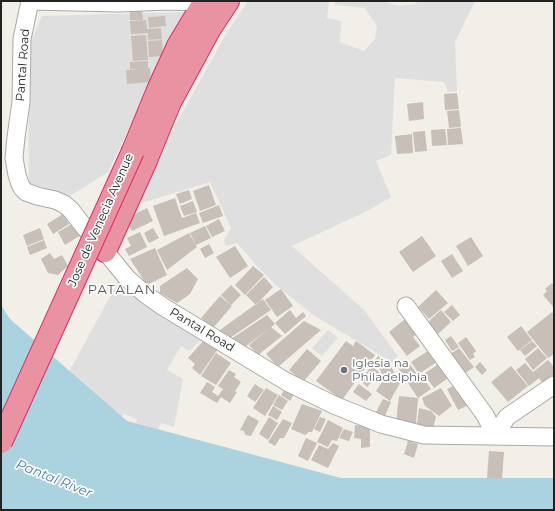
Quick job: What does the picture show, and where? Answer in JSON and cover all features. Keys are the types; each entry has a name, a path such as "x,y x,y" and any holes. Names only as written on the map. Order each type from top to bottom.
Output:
{"highway":[{"path":"105,251 144,165 170,102 209,30 228,1"},
{"name":"Jose de Venecia Avenue","path":"1,442 133,151 178,46 204,2"}],"street":[{"name":"Pantal Road","path":"30,1 22,38 21,102 14,158 17,175 22,188 26,192 64,204 71,210 127,278 144,294 287,382 334,405 381,424 424,435 554,437"},
{"path":"30,1 119,3 204,2"},
{"path":"406,306 485,415 495,435 507,417 554,385"}],"shaded area":[{"path":"248,1 329,1 327,18 341,21 340,42 364,51 375,39 377,26 365,8 335,5 335,1 382,1 399,6 415,4 418,1 475,1 455,42 457,91 448,92 444,82 395,78 391,155 376,161 391,197 367,211 292,246 364,310 398,356 392,362 313,315 277,286 237,243 226,246 224,240 231,228 210,182 142,203 136,196 227,32"},
{"path":"185,12 108,172 70,196 29,183 28,48 42,16"},
{"path":"119,280 203,338 189,351 181,346 167,370 183,379 174,427 161,423 156,434 136,425 137,419 124,414 121,418 62,385"},
{"path":"328,330 338,338 322,356 312,348"}],"water":[{"name":"Pantal River","path":"1,305 10,319 127,421 341,478 554,478 554,510 1,510"}],"building":[{"path":"142,10 143,20 130,20 130,11"},
{"path":"165,16 166,26 149,28 148,17"},
{"path":"146,20 147,29 161,28 162,39 148,40 148,33 131,34 130,21"},
{"path":"146,35 148,60 133,61 131,36"},
{"path":"162,40 163,56 149,57 148,41"},
{"path":"148,61 151,82 127,84 126,70 140,69 130,69 130,62"},
{"path":"457,93 459,109 445,110 444,94"},
{"path":"423,102 424,119 409,121 407,104"},
{"path":"459,110 461,127 449,128 447,111"},
{"path":"461,128 463,144 448,145 447,129"},
{"path":"445,129 447,145 432,146 431,130"},
{"path":"425,131 427,151 415,152 413,132"},
{"path":"412,134 413,153 397,154 395,136"},
{"path":"209,185 216,205 200,211 193,191"},
{"path":"189,190 192,199 180,204 176,194"},
{"path":"175,198 182,218 196,213 200,223 164,236 153,206"},
{"path":"193,201 197,212 184,216 180,206"},
{"path":"219,205 223,216 203,223 199,213"},
{"path":"147,208 153,221 132,231 125,219"},
{"path":"63,214 69,224 53,234 47,224"},
{"path":"219,219 225,231 212,237 206,226"},
{"path":"77,221 84,233 65,245 58,232"},
{"path":"205,226 211,238 196,245 190,233"},
{"path":"40,228 44,239 27,246 23,235"},
{"path":"153,228 159,238 149,243 144,233"},
{"path":"140,232 147,247 129,256 125,249 131,246 127,238"},
{"path":"189,233 197,247 167,270 157,250"},
{"path":"422,236 436,256 413,272 399,252"},
{"path":"471,237 483,256 468,266 456,246"},
{"path":"44,240 47,248 30,255 27,247"},
{"path":"209,244 214,253 205,258 200,249"},
{"path":"235,246 248,266 230,278 216,257"},
{"path":"155,248 167,275 147,285 130,259"},
{"path":"50,253 54,259 62,255 68,266 58,275 48,273 41,259"},
{"path":"452,254 463,271 452,278 441,261"},
{"path":"253,266 264,275 245,295 235,285"},
{"path":"187,268 198,279 190,294 177,303 160,293 160,286"},
{"path":"264,277 273,287 256,305 246,295"},
{"path":"552,283 554,285 554,308 543,295 547,291 545,289"},
{"path":"231,285 241,295 231,305 221,295"},
{"path":"281,289 293,306 277,317 265,300"},
{"path":"436,290 448,303 429,319 418,307"},
{"path":"220,296 232,306 213,328 201,318"},
{"path":"263,299 271,310 227,340 220,330"},
{"path":"452,305 460,315 453,321 444,312"},
{"path":"290,310 296,318 303,312 306,316 285,334 275,323"},
{"path":"441,310 451,322 438,334 428,322"},
{"path":"552,312 554,315 554,354 548,358 527,332"},
{"path":"267,315 275,324 241,350 231,339"},
{"path":"409,316 420,331 413,337 420,346 407,356 389,332"},
{"path":"304,321 321,330 278,367 266,354"},
{"path":"521,326 532,340 518,351 507,337"},
{"path":"271,327 282,336 258,355 249,345"},
{"path":"451,336 459,347 452,351 445,340"},
{"path":"466,337 476,351 473,354 475,357 470,360 458,343"},
{"path":"206,338 218,349 200,375 192,368 195,364 188,358"},
{"name":"Iglesia na Philadelphia","path":"346,341 353,346 356,341 375,355 342,400 316,381"},
{"path":"532,341 537,346 525,356 520,350"},
{"path":"459,348 474,367 464,374 449,355"},
{"path":"538,348 547,358 533,370 525,359"},
{"path":"307,349 321,361 303,382 289,370"},
{"path":"431,349 438,361 419,374 411,362"},
{"path":"216,353 231,363 216,385 201,376"},
{"path":"378,356 383,360 377,368 372,364"},
{"path":"406,359 417,374 407,381 396,365"},
{"path":"444,360 454,374 434,388 424,374"},
{"path":"548,360 554,367 554,377 544,385 539,378 529,386 516,370 525,363 533,372"},
{"path":"480,362 487,370 482,375 475,367"},
{"path":"389,363 400,383 390,401 376,391 384,379 379,367"},
{"path":"372,366 380,373 367,387 360,380"},
{"path":"511,366 528,386 508,402 491,382"},
{"path":"229,370 236,374 234,377 241,382 230,403 221,397 217,403 200,393 207,382 215,387 212,392 218,396 223,389 218,386"},
{"path":"421,375 431,389 418,398 408,383"},
{"path":"460,383 471,404 458,410 447,389"},
{"path":"255,384 264,390 255,402 247,396"},
{"path":"359,384 372,394 366,401 353,392"},
{"path":"266,388 278,395 265,416 253,408"},
{"path":"286,388 294,394 290,401 281,395"},
{"path":"441,388 452,406 439,416 425,406 422,398"},
{"path":"279,395 288,401 282,410 273,405"},
{"path":"399,396 418,398 416,424 396,422"},
{"path":"383,399 391,402 384,418 375,414"},
{"path":"302,404 322,411 312,432 305,435 291,429"},
{"path":"273,406 282,412 277,420 268,415"},
{"path":"419,408 431,411 436,417 433,428 417,424"},
{"path":"248,415 259,421 251,436 245,435 244,431 240,430"},
{"path":"269,417 278,423 268,440 259,434"},
{"path":"320,417 326,419 320,432 314,429"},
{"path":"283,419 292,423 284,438 280,438 275,446 268,442"},
{"path":"328,420 343,428 337,441 332,440 328,447 317,442"},
{"path":"355,425 370,426 370,447 361,448 361,439 354,438"},
{"path":"344,429 353,432 349,441 339,438"},
{"path":"306,438 317,443 308,461 298,456"},
{"path":"408,441 418,444 414,458 404,454"},
{"path":"333,443 339,446 328,468 311,460 319,445 328,449"},
{"path":"489,451 504,452 502,479 487,478"}],"place":[{"name":"Iglesia na Philadelphia","path":"344,370"}],"district":[{"name":"PATALAN","path":"122,290"}]}
